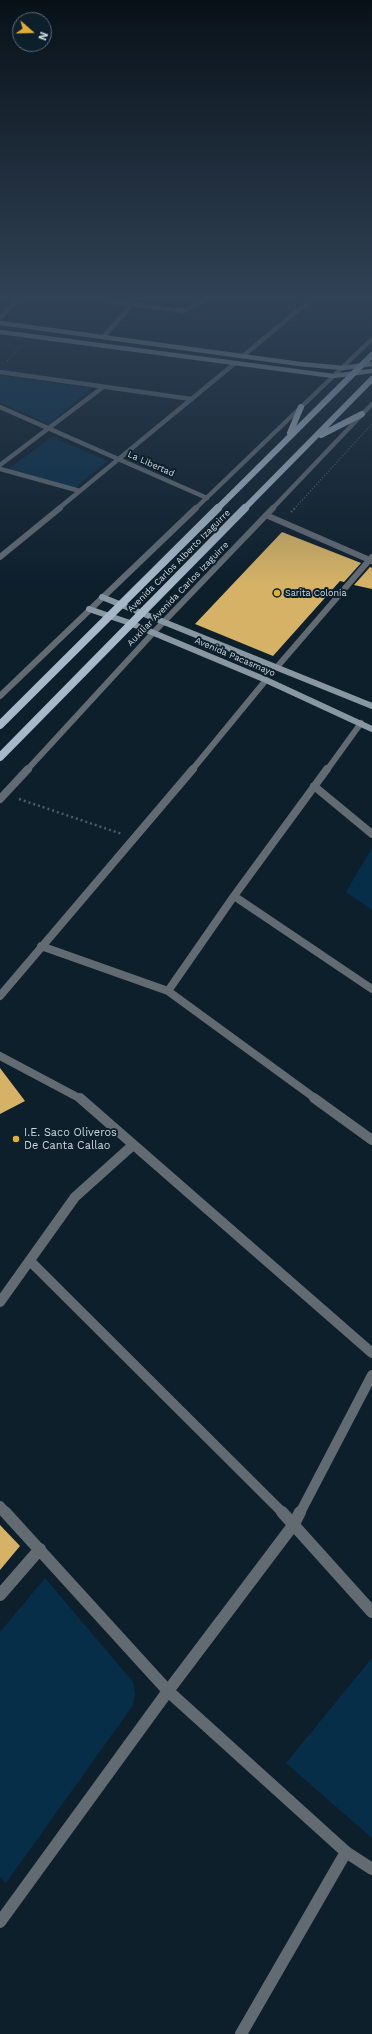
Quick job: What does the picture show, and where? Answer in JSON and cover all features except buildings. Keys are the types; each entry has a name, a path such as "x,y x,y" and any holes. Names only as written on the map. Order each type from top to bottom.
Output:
{"main road":[{"name":"Avenida Carlos Alberto Izaguirre","path":"0,725 108,616 121,605 332,396"},
{"name":"Avenida Carlos Alberto Izaguirre","path":"0,757 130,623 142,613 355,396"},
{"path":"288,439 301,407"},
{"path":"313,439 362,414"},
{"name":"Avenida Pacasmayo","path":"102,597 165,621 372,706"},
{"name":"Avenida Pacasmayo","path":"89,609 130,623 266,680 372,729"}],"street":[{"path":"0,464 91,396"},
{"path":"168,396 191,399"},
{"path":"0,557 195,396"},
{"path":"1,695 312,396"},
{"name":"Auxiliar Avenida Carlos Izaguirre","path":"2,797 153,633 372,404"},
{"name":"La Libertad","path":"0,407 207,498"},
{"path":"0,470 80,491"},
{"path":"266,515 371,560 277,667"},
{"path":"0,996 266,680"},
{"path":"168,991 234,896 361,723"},
{"path":"314,786 372,834"},
{"path":"234,896 372,989"},
{"path":"41,946 168,991 372,1140"},
{"path":"0,1056 77,1095 372,1353"},
{"path":"0,1302 76,1198 133,1145"},
{"path":"30,1261 294,1524 372,1612"},
{"path":"0,1922 168,1691 294,1524 372,1375"},
{"path":"0,1506 168,1691 346,1852 372,1869"},
{"path":"0,1595 40,1549"},
{"path":"241,2034 346,1852"}],"path":[{"path":"281,522 372,424"},
{"path":"2,797 134,838"}],"shaded area":[{"path":"0,396 82,396 49,424 0,403"},
{"path":"52,437 108,461 75,488 7,470"},
{"path":"372,848 372,910 346,892"},
{"path":"45,1578 133,1682 135,1694 133,1705 6,1883 0,1877 0,1632"},
{"path":"372,1658 372,1838 286,1763"}],"place":[{"name":"Sarita Colonia","path":"277,593"},
{"name":"I.E. Saco Oliveros De Canta Callao","path":"16,1139"}]}
